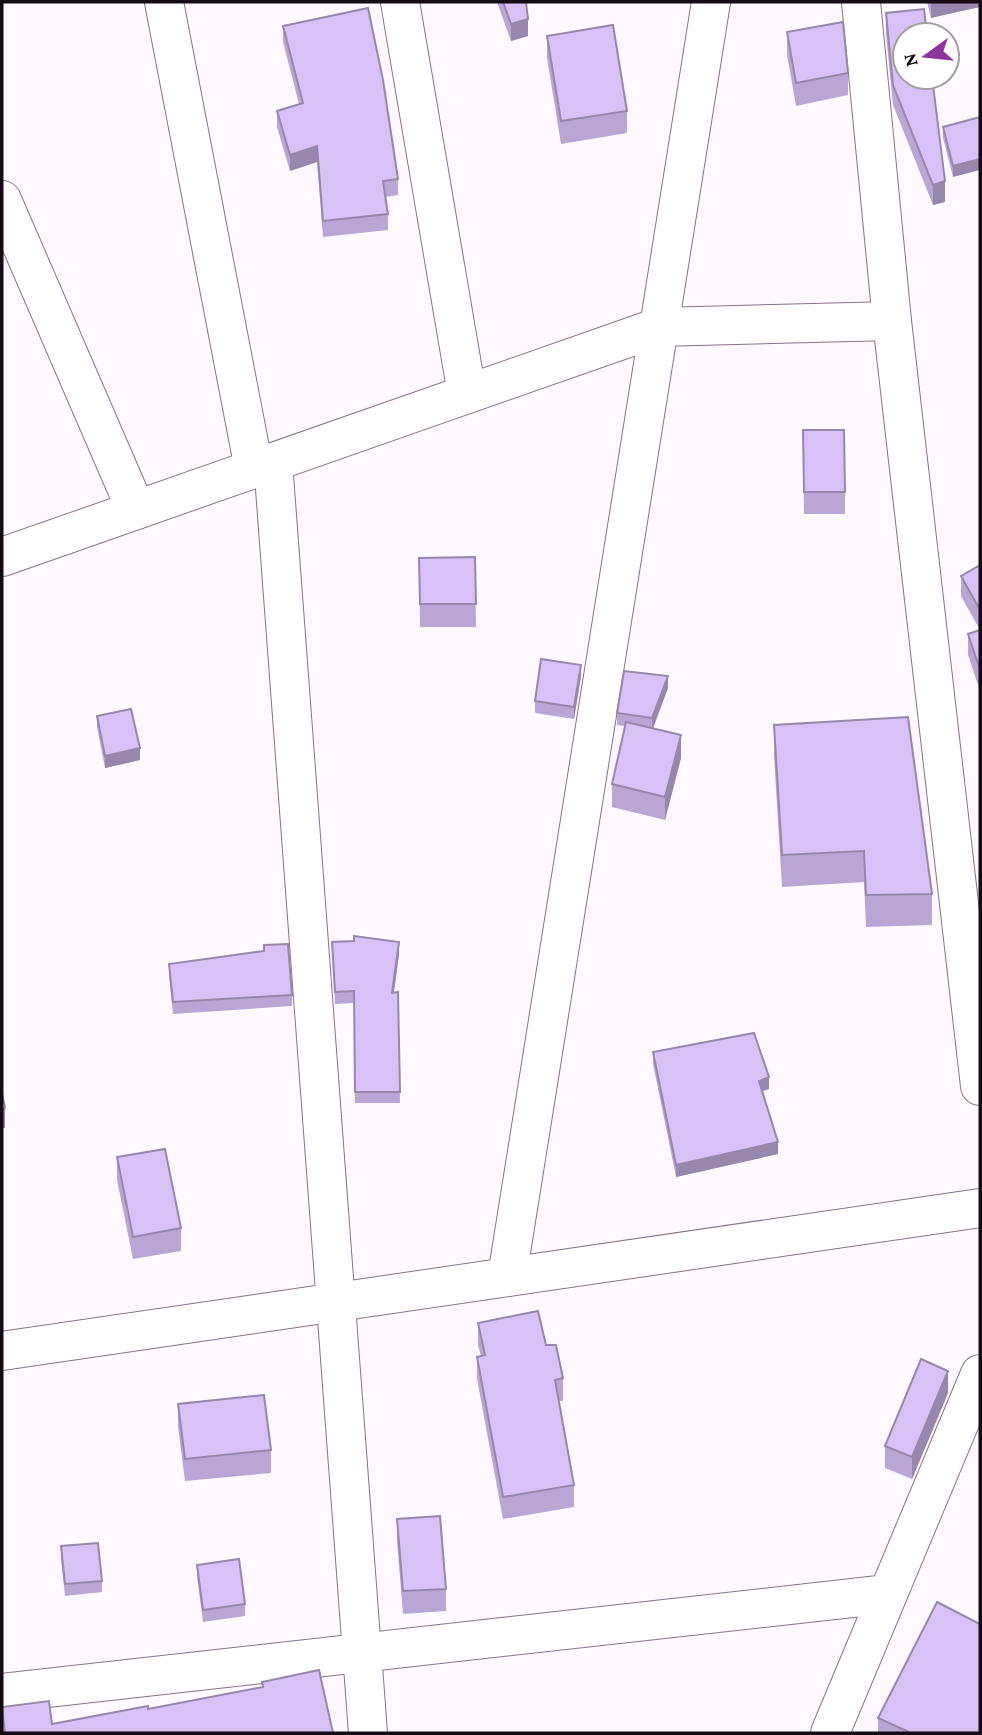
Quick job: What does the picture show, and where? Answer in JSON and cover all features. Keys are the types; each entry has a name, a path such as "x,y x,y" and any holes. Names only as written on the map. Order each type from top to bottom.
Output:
{"street":[{"path":"164,2 263,466 336,1302 368,1733"},
{"path":"400,2 467,394"},
{"path":"507,1277 711,2"},
{"path":"861,2 892,321 980,1086"},
{"path":"2,200 136,510"},
{"path":"2,557 659,327 892,321"},
{"path":"2,1351 980,1208"},
{"path":"830,1733 980,1374"},
{"path":"2,1693 888,1594"}],"building":[{"path":"503,2 526,2 528,19 511,24"},
{"path":"368,8 383,80 398,179 383,181 388,214 323,221 317,146 290,155 277,111 303,103 283,26"},
{"path":"924,9 925,21 891,21 891,64 886,13"},
{"path":"843,22 848,73 796,83 787,32"},
{"path":"613,25 627,111 561,121 547,36"},
{"path":"895,91 934,91 945,181 933,185"},
{"path":"980,117 980,159 953,166 943,127"},
{"path":"803,430 844,430 845,492 804,492"},
{"path":"475,557 476,604 420,604 419,558"},
{"path":"980,565 980,610 961,576"},
{"path":"980,630 980,670 968,634"},
{"path":"541,659 581,665 574,707 535,701"},
{"path":"624,671 668,676 652,718 617,713"},
{"path":"131,709 140,748 105,756 97,716"},
{"path":"908,717 932,894 866,895 864,851 782,855 774,725"},
{"path":"626,722 681,735 665,797 612,784"},
{"path":"354,936 399,942 392,993 398,992 400,1092 355,1092 354,991 335,992 332,942 354,941"},
{"path":"288,944 292,995 173,1002 169,964 264,951 264,945"},
{"path":"754,1033 769,1077 759,1081 778,1142 676,1165 653,1052"},
{"path":"165,1149 181,1228 133,1237 117,1157"},
{"path":"538,1311 546,1345 556,1345 563,1378 555,1380 574,1485 503,1497 477,1357 485,1355 478,1323"},
{"path":"921,1359 948,1371 912,1457 885,1446"},
{"path":"264,1395 271,1450 185,1459 178,1404"},
{"path":"440,1516 446,1589 403,1591 397,1519"},
{"path":"98,1543 102,1581 65,1584 61,1546"},
{"path":"239,1559 245,1604 203,1610 197,1565"},
{"path":"937,1602 980,1624 980,1733 911,1733 878,1718"},
{"path":"319,1670 333,1733 5,1733 2,1707 49,1701 52,1724 263,1687 262,1682"}]}
